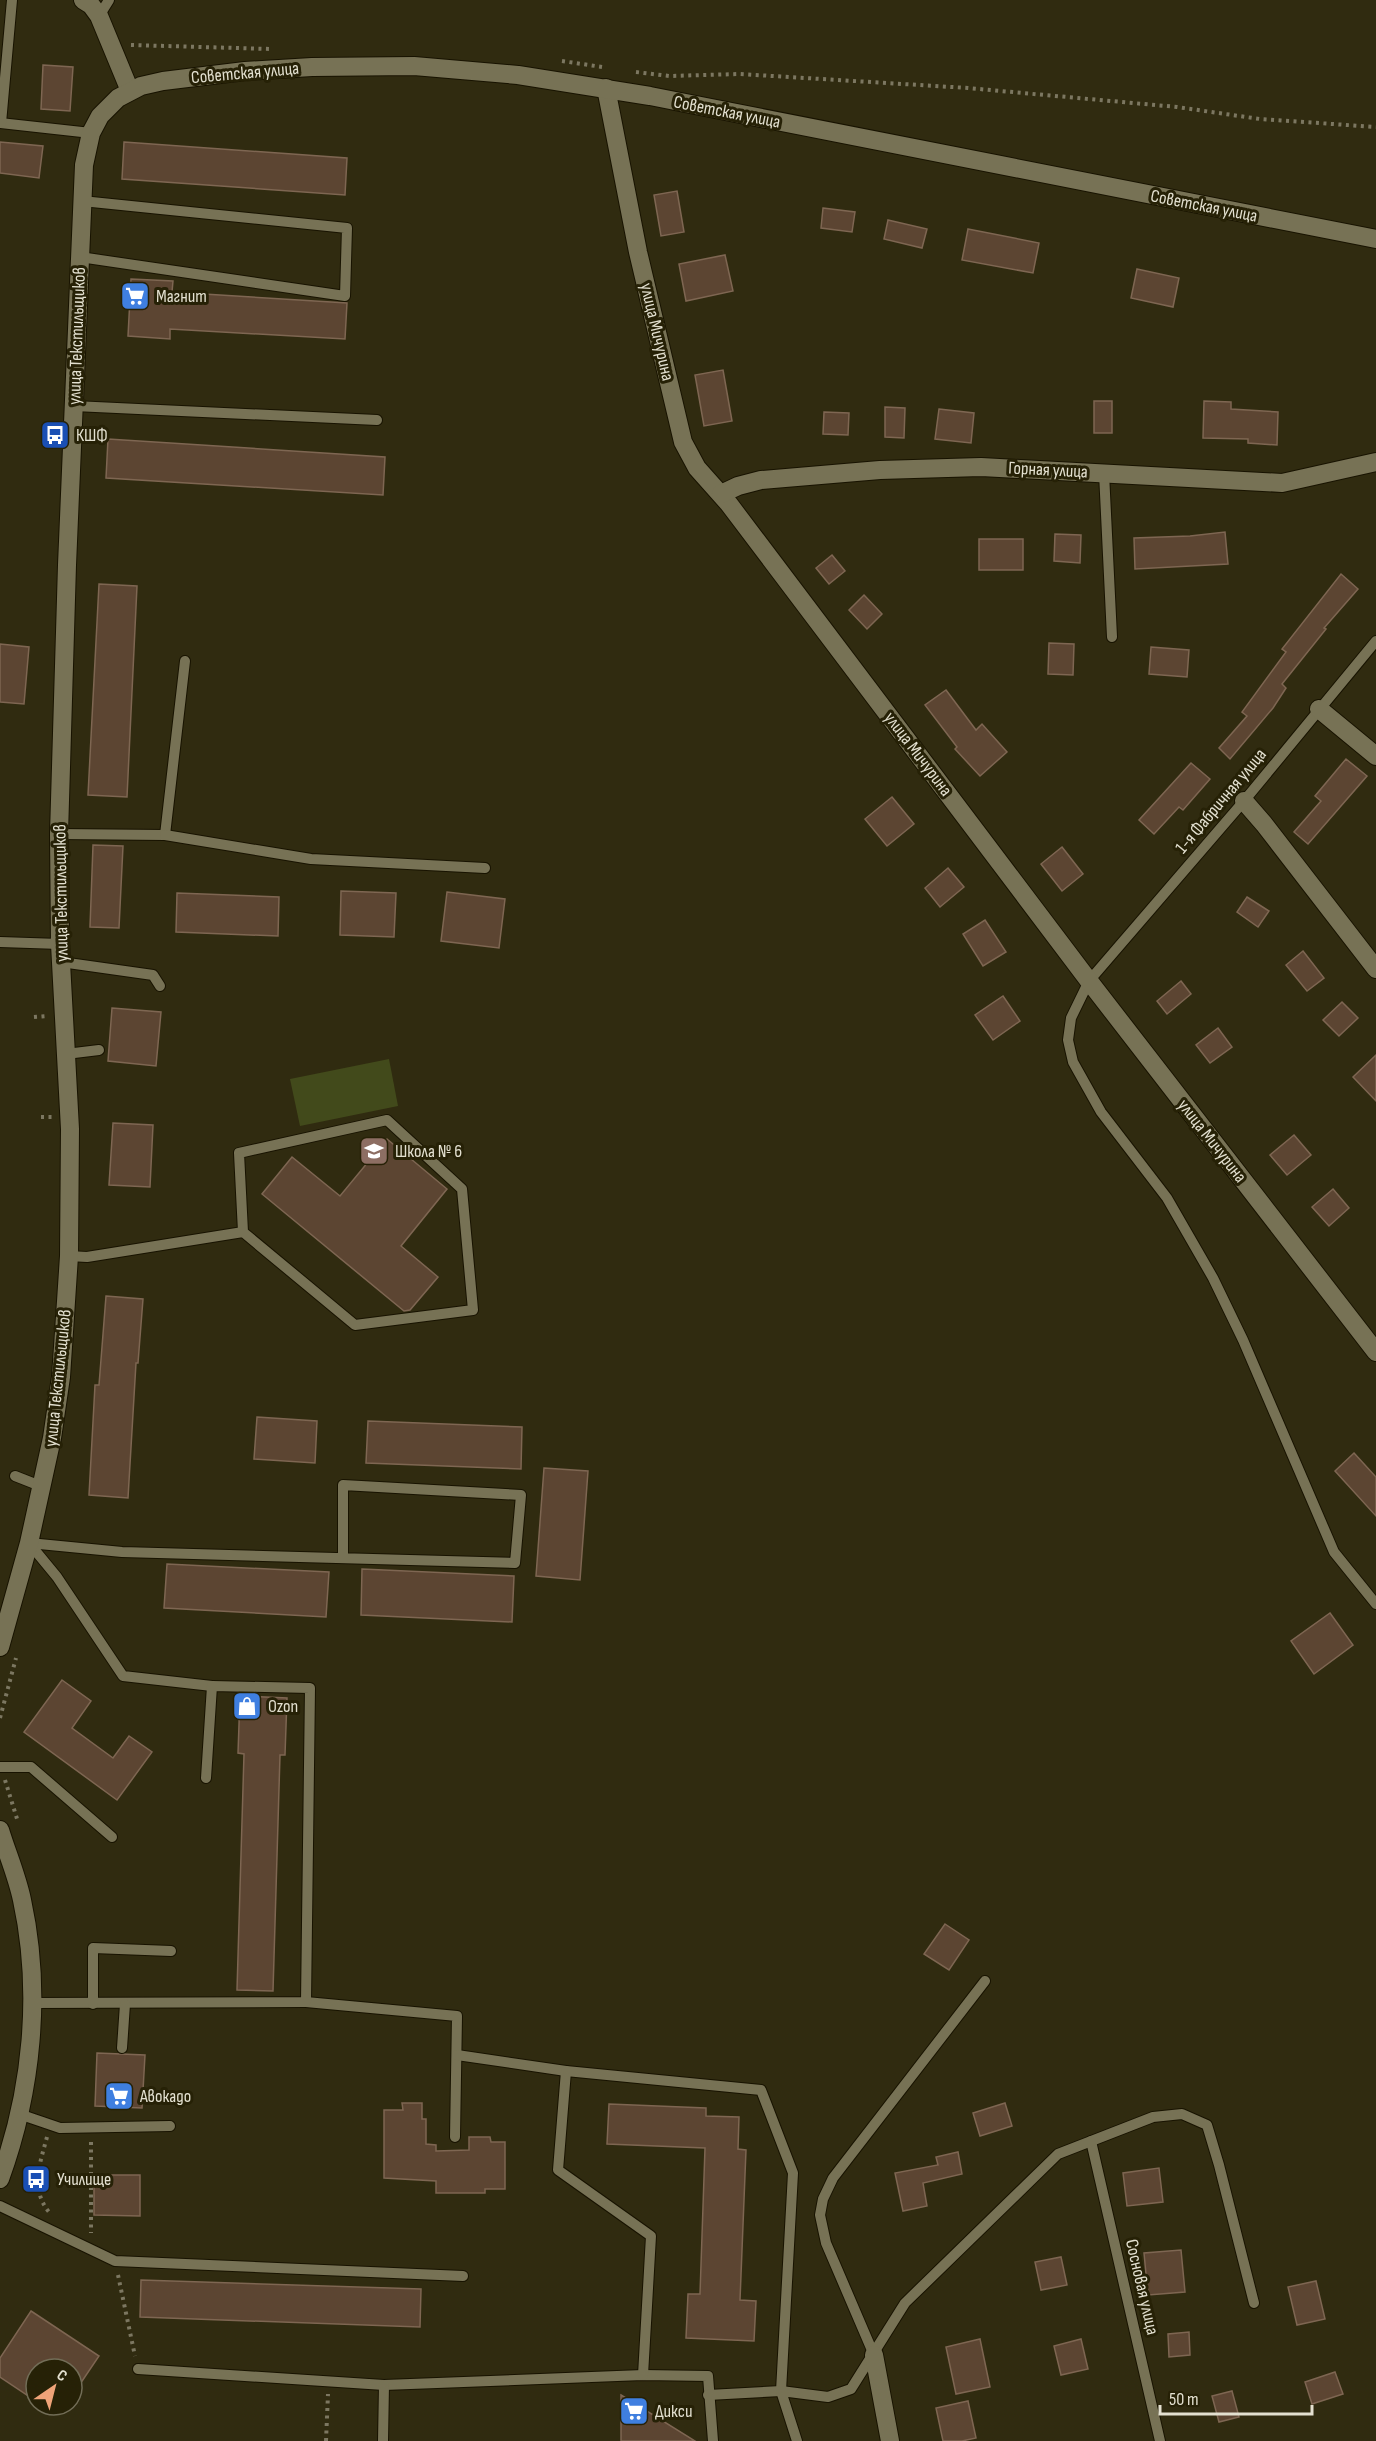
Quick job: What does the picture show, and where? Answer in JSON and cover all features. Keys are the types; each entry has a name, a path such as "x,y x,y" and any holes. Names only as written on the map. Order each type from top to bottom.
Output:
{"main road":[{"path":"83,0 91,5 99,16 130,91"},
{"name":"Советская улица","path":"91,133 106,109 118,98 130,91 163,81 312,67 384,65 518,75 606,88 1376,239"},
{"name":"улица Мичурина","path":"606,88 638,252 683,442 696,468 721,494 1089,981 1376,1352"},
{"name":"улица Текстильщиков","path":"0,1647 7,1600 29,1543 43,1487 61,1377 69,1256 71,1179 61,953 59,834 82,201 86,155 91,133"},
{"name":"Горная улица","path":"721,494 738,486 761,480 901,469 1002,467 1282,483 1376,462"},
{"path":"1319,709 1376,756"},
{"path":"1244,801 1376,969"},
{"path":"0,1830 23,1907 29,1942 33,2003 19,2114 0,2179"},
{"path":"874,2355 890,2441"}],"lane":[{"path":"12,0 1,123 91,133"},
{"path":"99,16 109,0"},
{"path":"80,257 345,296 347,228 82,201"},
{"path":"74,406 377,420"},
{"path":"1104,473 1112,637"},
{"name":"1-я Фабричная улица","path":"1376,641 1244,801 1089,981 1076,1005 1068,1029 1075,1068 1112,1128 1167,1198 1189,1234 1242,1340 1334,1552 1376,1604"},
{"path":"165,835 185,661"},
{"path":"59,834 165,835 311,859 485,868"},
{"path":"0,942 61,953 153,975 160,986"},
{"path":"66,1054 99,1050"},
{"path":"69,1256 87,1257 243,1232 355,1325 473,1310 462,1189 387,1120 239,1153 243,1232"},
{"path":"15,1476 43,1487"},
{"path":"29,1543 122,1552 515,1563 521,1496 343,1485 343,1558"},
{"path":"29,1543 57,1577 123,1677 212,1686 310,1688 306,2002"},
{"path":"206,1778 212,1686"},
{"path":"0,1767 31,1767 111,1837"},
{"path":"93,2004 93,1948 171,1951"},
{"path":"874,2355 826,2242 820,2215 824,2199 833,2178 985,1981"},
{"path":"33,2003 306,2002 457,2016 454,2137"},
{"path":"122,2048 125,2004"},
{"path":"457,2055 566,2071 761,2090 793,2173 781,2391 797,2441"},
{"path":"566,2071 558,2170 651,2236 643,2375"},
{"path":"19,2114 60,2128 170,2126"},
{"path":"708,2395 781,2391 828,2397 851,2389 905,2303 1058,2154 1153,2117 1182,2114 1207,2125 1220,2165 1254,2303"},
{"name":"Сосновая улица","path":"1091,2141 1160,2441"},
{"path":"0,2206 115,2261 463,2276"},
{"path":"138,2368 384,2385 643,2375 708,2376 713,2441"},
{"path":"383,2441 384,2385"}],"path":[{"path":"110,45 280,49"},
{"path":"560,61 614,69"},
{"path":"633,72 669,76 740,74 968,88 1177,107 1260,119 1376,127"},
{"path":"34,1017 50,1016 50,1006"},
{"path":"50,2124 37,2176 42,2203 55,2219"},
{"path":"91,2127 91,2249"},
{"path":"115,2261 138,2368"},
{"path":"326,2441 329,2382"}],"green space":[{"path":"389,1059 398,1106 300,1126 290,1079"}],"building":[{"path":"43,65 73,67 70,111 41,109"},
{"path":"0,142 43,146 39,178 0,173"},
{"path":"124,142 347,158 345,195 122,179"},
{"path":"677,191 684,232 661,236 654,195"},
{"path":"823,208 855,212 852,232 821,228"},
{"path":"888,220 927,229 922,248 884,239"},
{"path":"968,229 1039,243 1033,273 962,260"},
{"path":"725,255 733,291 686,301 679,264"},
{"path":"1137,269 1179,278 1173,307 1131,298"},
{"path":"131,279 173,281 172,292 347,303 345,339 170,329 170,339 128,336"},
{"path":"723,370 732,421 704,426 695,375"},
{"path":"1094,401 1112,401 1112,433 1094,433"},
{"path":"1204,401 1231,402 1231,409 1278,412 1277,445 1248,443 1248,439 1203,438"},
{"path":"885,407 905,408 904,438 885,437"},
{"path":"939,409 974,413 971,443 935,439"},
{"path":"824,412 849,413 848,435 823,434"},
{"path":"108,439 385,457 383,495 106,478"},
{"path":"1225,532 1228,564 1135,569 1134,538"},
{"path":"1055,534 1081,535 1080,563 1054,561"},
{"path":"979,539 1023,539 1023,570 979,570"},
{"path":"832,555 845,571 829,584 816,568"},
{"path":"1341,574 1358,589 1324,628 1326,629 1282,684 1286,688 1273,708 1230,759 1219,748 1247,716 1242,712 1286,652 1282,649"},
{"path":"99,584 137,586 127,797 88,795"},
{"path":"864,595 882,614 867,629 849,610"},
{"path":"1049,643 1074,644 1073,675 1048,674"},
{"path":"0,644 29,647 24,704 0,702"},
{"path":"1151,647 1189,650 1187,677 1149,674"},
{"path":"946,690 976,730 982,724 1007,752 980,776 955,749 957,747 925,705"},
{"path":"1346,759 1367,776 1308,844 1294,832 1321,801 1315,796"},
{"path":"1191,763 1210,779 1183,810 1179,807 1154,834 1139,820"},
{"path":"892,797 914,824 887,846 865,819"},
{"path":"93,845 123,846 119,928 90,927"},
{"path":"1062,847 1083,874 1062,891 1041,864"},
{"path":"948,868 964,887 940,907 925,888"},
{"path":"341,891 396,893 394,937 340,935"},
{"path":"447,892 505,899 499,948 441,941"},
{"path":"177,893 279,897 278,936 176,932"},
{"path":"1247,897 1269,911 1258,927 1237,912"},
{"path":"985,920 1006,952 983,966 963,934"},
{"path":"1303,951 1324,978 1307,991 1286,965"},
{"path":"1181,981 1191,994 1167,1014 1157,1001"},
{"path":"1003,996 1020,1021 993,1040 975,1015"},
{"path":"1342,1002 1358,1018 1339,1036 1323,1020"},
{"path":"112,1008 161,1012 156,1066 108,1061"},
{"path":"1218,1028 1232,1047 1210,1063 1196,1045"},
{"path":"1376,1055 1376,1101 1353,1077"},
{"path":"113,1123 153,1125 150,1187 109,1185"},
{"path":"1294,1135 1311,1155 1287,1175 1270,1155"},
{"path":"387,1139 447,1189 401,1246 438,1277 410,1310 404,1311 262,1194 292,1157 340,1196"},
{"path":"1333,1189 1349,1208 1329,1226 1312,1207"},
{"path":"106,1296 143,1299 138,1363 136,1363 128,1498 89,1495 95,1385 99,1385"},
{"path":"257,1417 317,1421 315,1463 254,1459"},
{"path":"368,1421 522,1427 521,1469 366,1463"},
{"path":"1354,1453 1376,1477 1376,1516 1335,1471"},
{"path":"544,1468 588,1471 580,1580 536,1576"},
{"path":"167,1564 329,1572 326,1617 164,1608"},
{"path":"362,1569 514,1576 512,1622 361,1615"},
{"path":"1330,1613 1353,1645 1314,1674 1291,1641"},
{"path":"62,1680 91,1701 72,1728 113,1758 129,1736 152,1752 117,1800 24,1732"},
{"path":"240,1696 287,1698 285,1755 280,1755 273,1991 237,1990 244,1754 238,1753"},
{"path":"945,1924 969,1940 949,1970 924,1954"},
{"path":"97,2053 145,2055 142,2108 95,2106"},
{"path":"402,2103 422,2103 422,2119 426,2119 426,2144 436,2145 436,2151 469,2150 469,2137 490,2137 491,2142 505,2142 505,2189 485,2189 485,2193 436,2193 436,2181 384,2178 384,2110 403,2110"},
{"path":"1005,2103 1012,2126 980,2136 973,2113"},
{"path":"609,2104 706,2108 706,2116 739,2117 738,2149 746,2150 740,2300 756,2301 754,2341 686,2338 688,2294 700,2294 705,2148 607,2144"},
{"path":"958,2152 962,2174 923,2183 927,2206 903,2211 895,2173 938,2165 936,2157"},
{"path":"1159,2168 1163,2202 1127,2206 1123,2173"},
{"path":"94,2175 140,2175 140,2216 94,2215"},
{"path":"1181,2250 1185,2292 1148,2295 1144,2253"},
{"path":"1061,2257 1067,2285 1041,2290 1035,2262"},
{"path":"141,2280 421,2289 420,2327 140,2317"},
{"path":"1316,2281 1325,2319 1297,2325 1288,2287"},
{"path":"31,2311 99,2356 84,2378 84,2357 24,2357 24,2393 0,2377 0,2358"},
{"path":"1189,2332 1190,2355 1169,2357 1168,2334"},
{"path":"980,2339 990,2387 956,2394 946,2347"},
{"path":"1081,2339 1088,2369 1061,2375 1054,2346"},
{"path":"1335,2372 1343,2394 1312,2404 1305,2382"},
{"path":"1232,2391 1239,2417 1219,2422 1212,2396"},
{"name":"Дикси","path":"621,2395 695,2441 621,2441"},
{"path":"968,2401 976,2438 943,2441 936,2408"}],"place":[{"name":"Магнит","path":"135,296"},
{"name":"КШФ","path":"55,435"},
{"name":"Школа № 6","path":"374,1151"},
{"name":"Ozon","path":"247,1706"},
{"name":"Авокадо","path":"119,2096"},
{"name":"Училище","path":"36,2179"},
{"name":"Дикси","path":"634,2411"}]}
